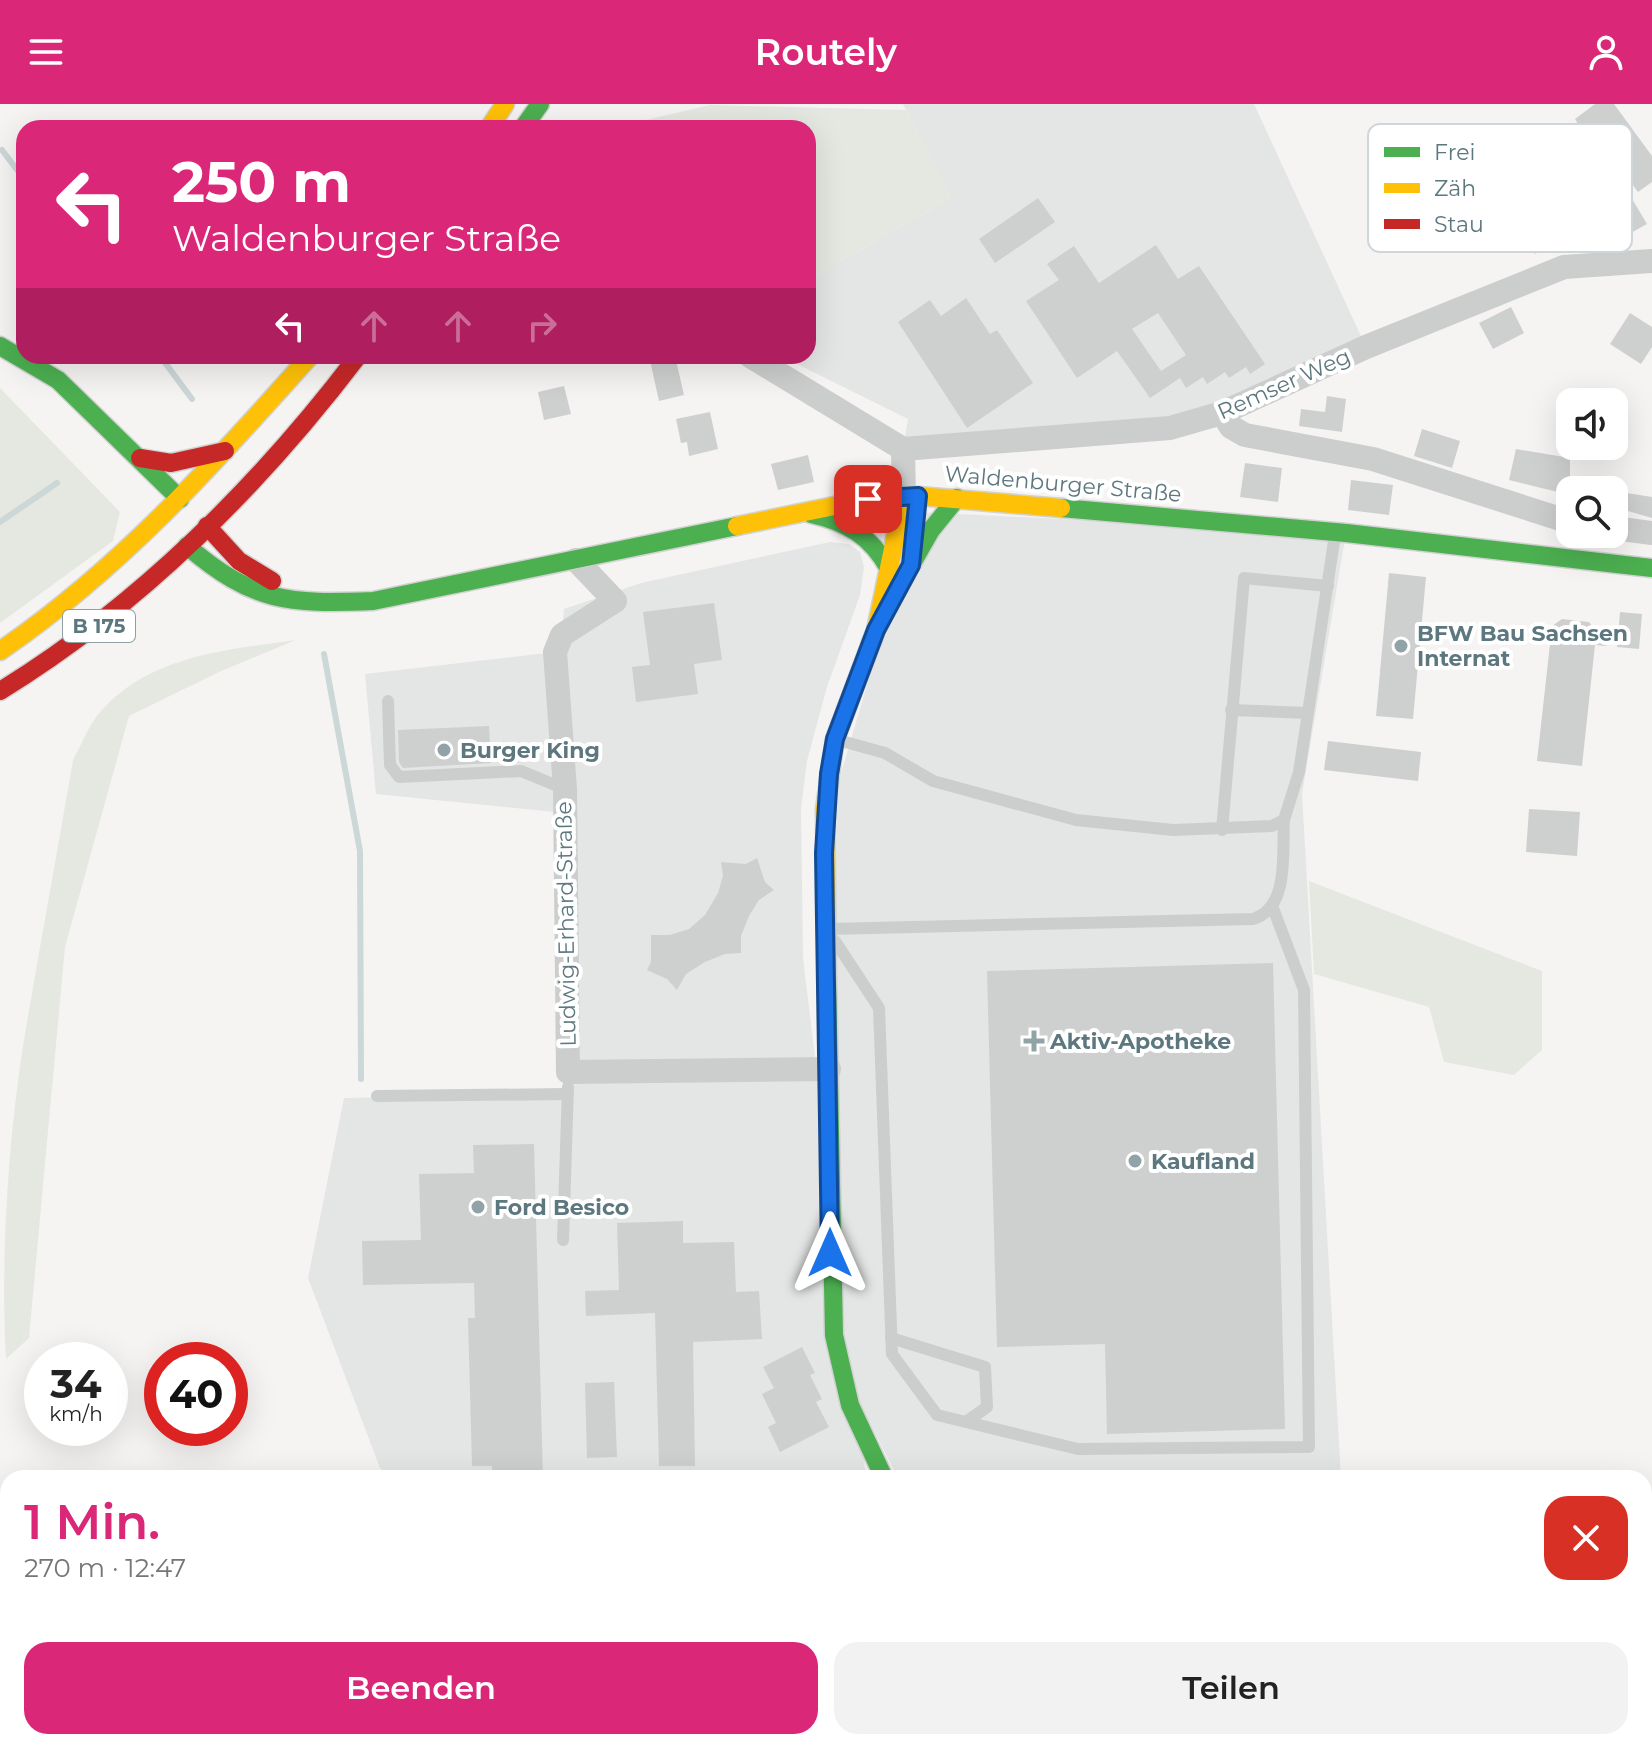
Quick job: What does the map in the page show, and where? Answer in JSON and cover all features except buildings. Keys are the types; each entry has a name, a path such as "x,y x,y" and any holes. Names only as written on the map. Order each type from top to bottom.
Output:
{"main road":[{"name":"Waldenburger Straße","path":"31,364 58,380 140,458 239,561 282,587 333,602"},
{"name":"B 175","path":"0,651 82,593 160,520 303,364"},
{"name":"B 175","path":"0,691 104,622 187,546 351,364"},
{"path":"140,458 171,463 225,451"},
{"name":"Waldenburger Straße","path":"143,502 222,577 252,593 302,605 399,597 868,499 911,496 1335,532 1652,568"},
{"path":"911,496 911,565"},
{"path":"876,630 889,569 911,496"},
{"path":"880,1470 850,1405 834,1335 824,831 835,739 876,630 931,530 957,498"},
{"path":"803,512 853,525 875,544 889,569"}],"street":[{"name":"Remser Weg","path":"903,449 1170,428 1222,413 1366,347 1564,267 1652,261"},
{"path":"763,364 903,449 911,496"},
{"path":"1222,413 1231,427 1245,435 1373,459 1556,518"},
{"path":"1628,530 1652,533"},
{"name":"Ludwig-Erhard-Straße","path":"576,560 615,601 562,635 555,652 565,789 568,1083 829,1069"}],"lane":[{"path":"826,929 1253,919 1273,908 1278,897 1284,820 1299,772 1335,532"},
{"path":"1222,830 1244,578 1328,586"},
{"path":"388,701 390,765 399,777 521,771 565,789"},
{"path":"1231,710 1307,713"},
{"path":"835,739 885,753 933,781 1076,820 1173,830 1222,830 1261,828 1284,820"},
{"path":"826,929 879,1008 892,1354 937,1415 1078,1449 1309,1447 1304,990 1273,908"},
{"path":"377,1096 568,1083 563,1240"},
{"path":"891,1338 985,1367 987,1407 966,1422"}],"shaded area":[{"path":"903,104 1254,104 1366,347 1222,413 903,449 908,419 797,364 816,364 816,275 951,198"},
{"path":"710,105 906,110 951,198 816,275 816,120 645,120"},
{"path":"0,388 120,512 113,541 0,623"},
{"path":"918,512 1346,533 1302,794 1341,1470 894,1470 858,1400 843,1334 824,831"},
{"path":"830,542 849,544 860,552 864,567 860,595 827,687 807,761 801,809 803,958 865,1470 382,1470 308,1278 344,1098 567,1094 565,813 376,794 365,674 555,652 562,635 564,609 641,583"},
{"path":"296,640 219,672 129,716 65,947 29,1338 6,1359 5,1235 15,1103 73,760 101,711 121,692 166,667 191,658"},
{"path":"1309,881 1542,971 1542,1050 1514,1075 1444,1062 1429,1007 1314,974"}],"waterway":[{"path":"2,150 16,168"},
{"path":"166,364 192,399"},
{"path":"0,522 57,483"},
{"path":"324,654 360,851 361,1079"}],"traffic: fast":[{"path":"529,120 540,104"},
{"path":"0,346 16,355"},
{"path":"31,364 58,380 180,499"},
{"path":"911,565 931,530 957,498"},
{"path":"1061,508 1346,533 1652,568"},
{"path":"811,514 836,521 857,532 882,557 889,569"},
{"path":"187,546 232,579 273,596 318,602 373,601 737,526"},
{"path":"827,978 834,1335 850,1405 880,1470"}],"traffic: slow":[{"path":"494,120 505,104"},
{"path":"0,651 86,586 126,550 201,475 303,364"},
{"path":"827,978 825,809 835,739 876,630 904,496"},
{"path":"737,526 868,499 918,496 1061,508"}],"traffic: jam":[{"path":"0,691 101,621 149,582 280,451 352,364"},
{"path":"140,458 171,463 225,451"},
{"path":"207,526 239,561 272,581"}],"place":[{"name":"BFW Bau Sachsen Internat","path":"1401,646"},
{"name":"Burger King","path":"444,750"},
{"name":"Aktiv-Apotheke","path":"1034,1041"},
{"name":"Kaufland","path":"1135,1161"},
{"name":"Ford Besico","path":"478,1207"}],"route":[{"path":"830,1253 824,853 829,774 835,739 876,630 911,565 918,512 918,496 868,499"}]}
